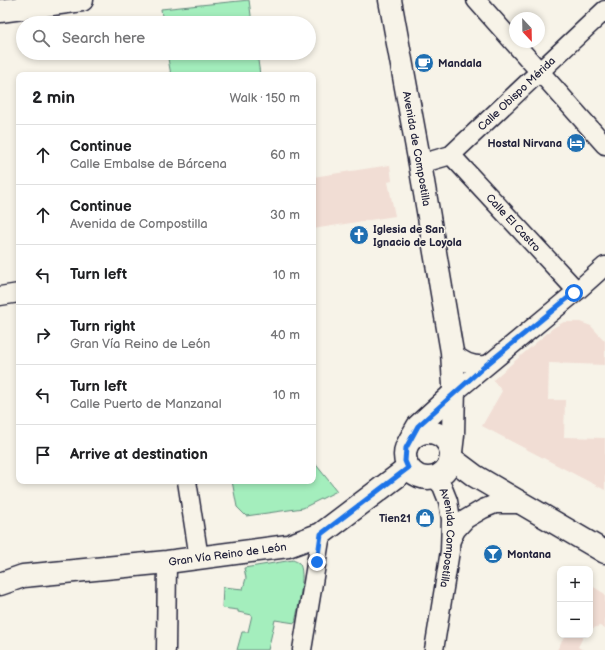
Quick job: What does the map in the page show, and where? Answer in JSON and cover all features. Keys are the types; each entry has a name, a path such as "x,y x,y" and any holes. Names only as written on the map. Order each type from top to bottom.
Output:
{"street":[{"path":"0,12 82,0"},
{"name":"Avenida de Compostilla","path":"390,0 452,352 454,393 453,435 446,464"},
{"path":"476,0 540,70 605,145"},
{"name":"Calle Obispo Mérida","path":"420,164 451,155 605,10"},
{"name":"Calle El Castro","path":"451,155 577,291"},
{"path":"446,464 426,478 408,468 405,461 406,448 418,426 486,365 577,291 605,266"},
{"path":"0,296 16,293"},
{"path":"452,352 460,359 475,366 486,365"},
{"path":"410,441 417,434 426,432 436,433 443,437 446,464"},
{"path":"446,464 521,504 605,552"},
{"name":"Avenida Compostilla","path":"434,650 451,540 451,519 448,501 442,486 446,464"},
{"name":"Gran Vía Reino de León","path":"0,584 22,576 168,562 288,546 321,534 408,468"},
{"path":"187,484 199,558"},
{"path":"451,540 456,530 466,519 483,509 495,504 521,504"},
{"path":"302,650 321,534"},
{"path":"166,650 168,562"},
{"name":"Gran Vía Reino de León","path":"0,571 22,576"}],"shaded area":[{"path":"390,165 392,181 388,182 395,216 316,229 316,177"},
{"path":"564,322 580,322 591,326 605,341 605,365 549,363 548,400 565,400 564,437 605,438 605,490 482,426 502,391 493,380 553,328"},
{"path":"593,587 605,594 605,629 600,626 593,628"},
{"path":"563,638 582,638 578,647 583,650 557,650"}],"green space":[{"path":"249,0 251,16 162,16 161,9"},
{"path":"168,60 258,60 260,72 170,72"},
{"path":"316,465 337,491 303,508 246,516 237,507 233,484 316,484"},
{"path":"293,560 299,563 302,575 301,592 295,623 275,620 268,650 237,650 242,632 248,632 252,615 238,612 238,610 222,608 223,587 243,589 246,578 244,568"}],"place":[{"name":"Mandala","path":"424,63"},
{"name":"Hostal Nirvana","path":"576,143"},
{"name":"Iglesia de San Ignacio de Loyola","path":"359,235"},
{"name":"Tien21","path":"425,518"},
{"name":"Montana","path":"493,554"}],"route":[{"path":"317,562 321,534 408,468 405,461 406,448 418,426 486,365 574,293"}]}
